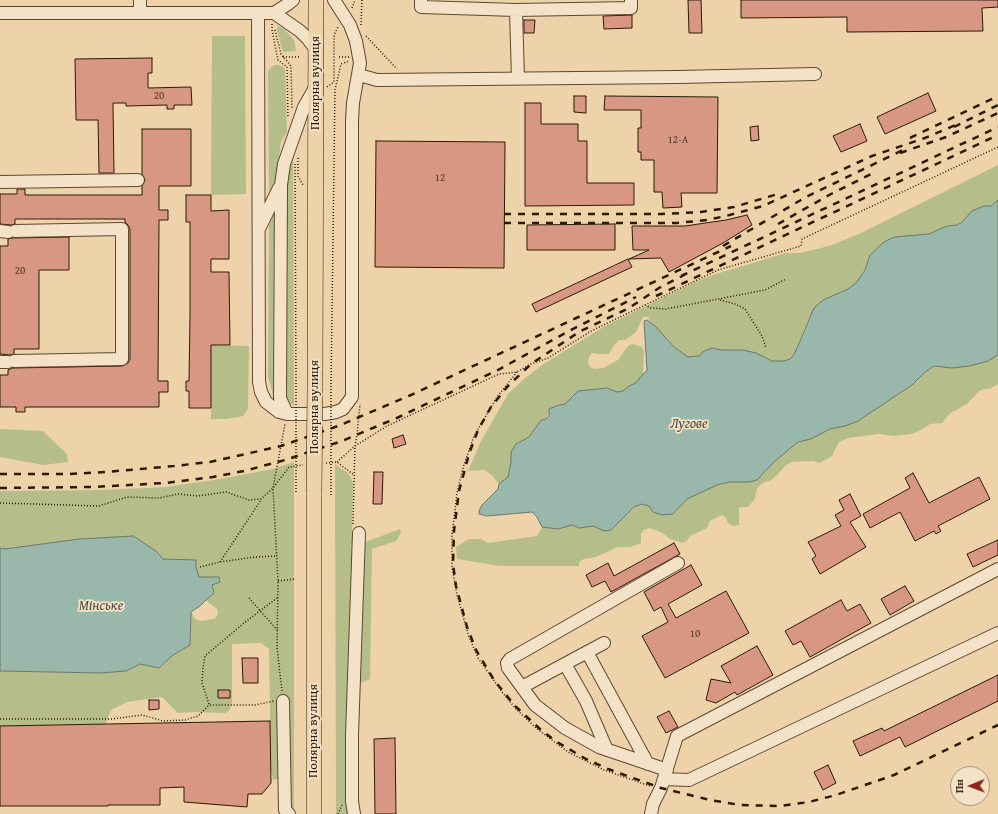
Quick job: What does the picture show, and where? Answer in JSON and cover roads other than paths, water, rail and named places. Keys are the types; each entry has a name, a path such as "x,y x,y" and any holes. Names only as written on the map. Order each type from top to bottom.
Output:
{"main road":[{"name":"Полярна вулиця","path":"314,814 316,0"}],"street":[{"path":"140,0 140,13"},
{"path":"0,13 273,13 292,0"},
{"path":"258,13 259,382 261,392 266,402 272,408 286,414 325,414 343,409 356,399 352,121 353,103 360,63 356,41 346,17 334,0"},
{"path":"422,0 421,7 516,10 631,8 631,0"},
{"path":"516,10 518,79"},
{"path":"273,13 300,31 316,50"},
{"path":"358,74 377,80 815,74"},
{"path":"286,414 280,398 281,185 284,164 304,107 316,91"},
{"path":"0,182 138,180"},
{"path":"258,229 281,185"},
{"path":"7,362 122,359 122,229 8,232"},
{"path":"259,304 280,288"},
{"path":"354,814 352,801 352,735 356,529"},
{"path":"648,764 599,747 565,728 535,705 508,668 507,663 510,659 678,563"},
{"path":"651,814 653,804 664,780 676,736 998,569"},
{"path":"587,652 648,764 664,780 689,780 998,633"},
{"path":"522,687 604,642"},
{"path":"565,664 586,701 607,750"},
{"path":"282,698 285,810 289,814"}],"water":[{"name":"Лугове","path":"998,200 998,355 988,361 970,366 952,368 934,366 924,373 912,385 858,421 845,426 830,429 811,439 798,442 775,461 757,480 749,482 730,482 717,485 687,499 673,514 662,515 653,512 649,506 642,504 634,507 611,530 604,531 593,526 579,528 572,525 558,529 542,527 537,517 532,512 487,516 479,514 482,505 498,489 499,484 508,477 511,452 516,444 529,437 541,420 546,419 549,416 549,409 565,404 578,391 607,388 617,392 623,391 636,383 646,372 644,321 647,320 655,326 674,347 688,357 699,356 704,351 712,348 721,350 743,350 756,353 772,361 784,361 790,359 794,355 814,308 823,300 848,289 857,282 865,270 870,255 884,242 894,237 929,234 947,226 957,225 962,222 972,211 984,206 991,206"},
{"name":"Мінське","path":"133,536 156,551 163,559 196,560 196,567 199,577 219,577 220,582 212,585 214,593 191,612 190,645 173,655 159,668 140,664 126,671 101,673 0,671 0,548 5,549 79,539"}],"railway":[{"path":"910,138 998,96"},
{"path":"954,127 998,105"},
{"path":"900,153 946,137 998,113"},
{"path":"504,223 677,223 707,220 726,216 763,206 872,156 925,138 958,124"},
{"path":"681,276 998,127"},
{"path":"656,296 998,135"},
{"path":"723,246 806,197 905,149"},
{"path":"778,224 831,194 871,174"},
{"path":"504,214 662,214 701,212 734,207 781,193"},
{"path":"0,474 68,474 174,466 210,462 281,446 338,426 411,395 731,246"},
{"path":"686,274 659,288 629,308 579,332 531,364 507,387 491,407 478,430 469,454 459,491 454,531 453,564 456,586 467,627 476,650 494,680 515,706 541,730 557,742 586,759 608,769 661,788 710,800 740,805 780,806 809,802 836,795 894,775 998,725"},
{"path":"0,488 93,487 165,483 213,477 244,471 285,460 342,441 399,417 498,370 569,331 636,297"}]}
